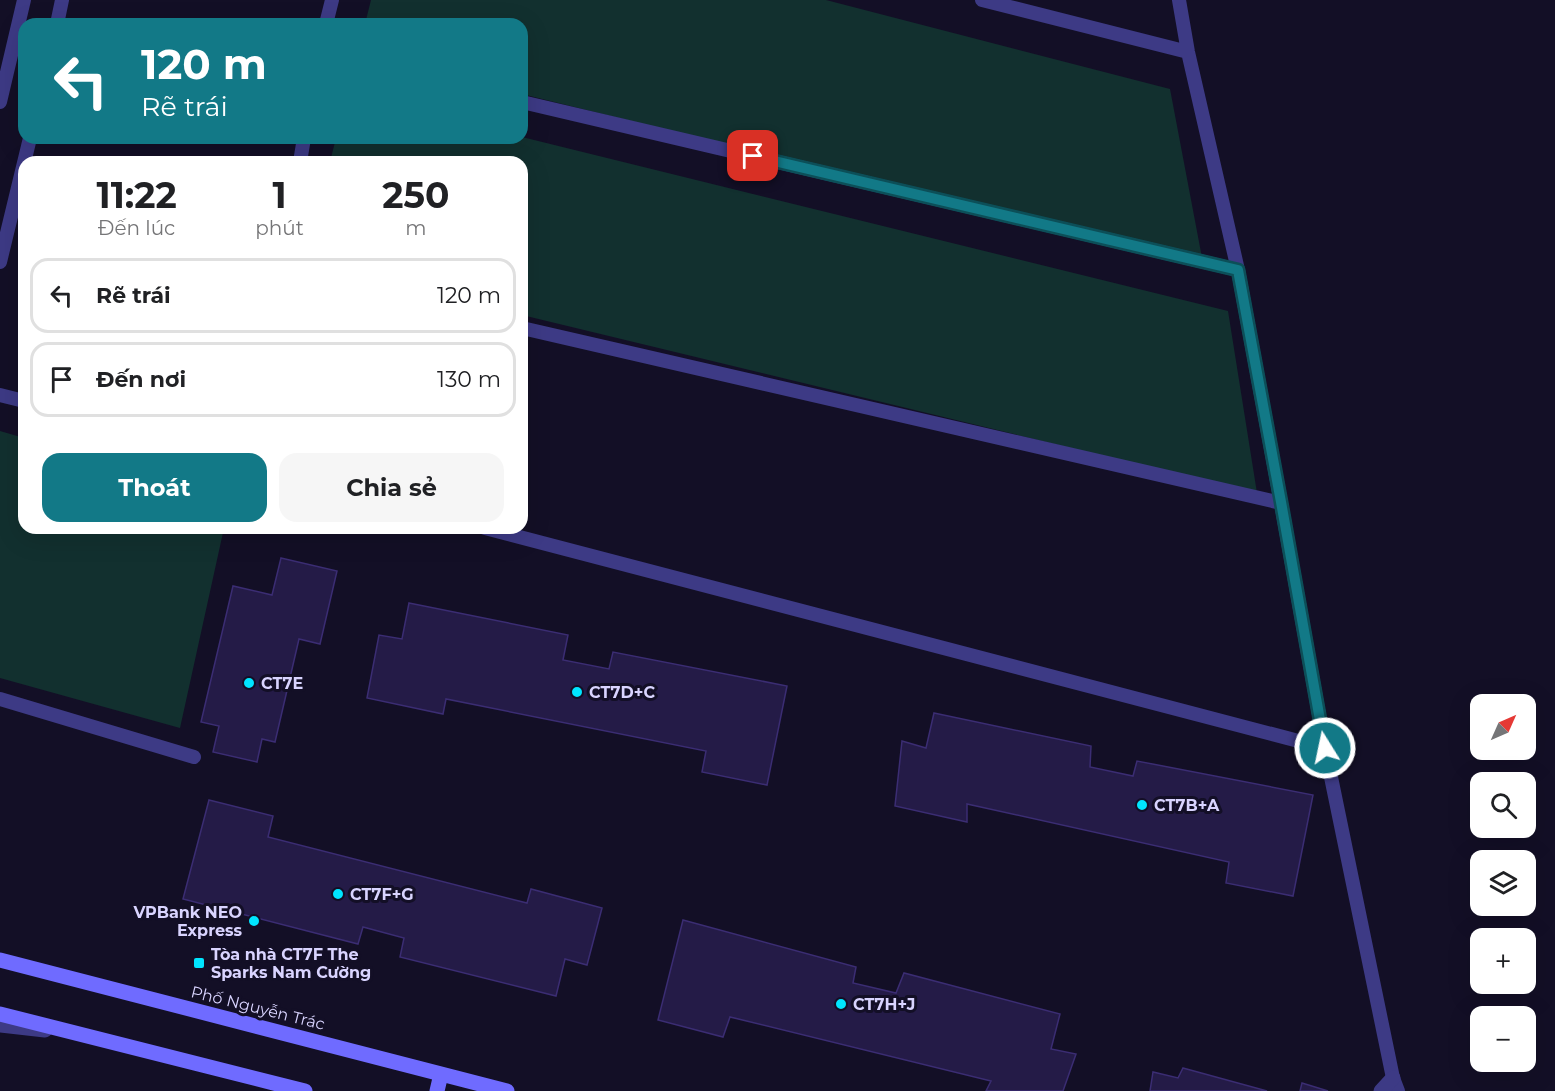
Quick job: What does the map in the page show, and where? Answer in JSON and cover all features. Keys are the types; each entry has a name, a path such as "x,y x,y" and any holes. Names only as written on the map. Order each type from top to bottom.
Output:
{"main road":[{"name":"Phố Nguyễn Trác","path":"0,960 507,1091"},
{"path":"0,1014 305,1091"},
{"path":"437,1091 441,1074"}],"street":[{"path":"0,1025 88,1036"},
{"path":"1381,1091 1396,1084"}],"lane":[{"path":"20,18 24,0"},
{"path":"58,18 62,0"},
{"path":"328,18 332,0"},
{"path":"982,0 1188,52"},
{"path":"1179,0 1188,52 1238,270 1325,748 1396,1084"},
{"path":"0,102 18,26"},
{"path":"528,103 1238,270"},
{"path":"0,262 18,188"},
{"path":"528,329 1281,502"},
{"path":"0,394 18,400"},
{"path":"508,534 1325,748"},
{"path":"0,699 194,757"}],"green space":[{"path":"371,0 826,0 1170,89 1203,263 528,95 528,18 366,18"},
{"path":"528,138 1228,311 1257,493 528,316 528,156 332,156 334,144 528,144"},
{"path":"0,431 18,436 18,534 223,534 180,728 0,678"}],"building":[{"name":"CT7E","path":"281,558 337,571 320,644 299,639 275,742 262,739 257,762 213,752 219,726 201,722 233,586 272,595"},
{"name":"CT7D+C","path":"409,603 568,635 563,660 609,669 613,652 787,686 767,785 702,772 706,751 446,699 443,714 367,698 379,635 402,639"},
{"name":"CT7B+A","path":"934,713 1091,746 1090,767 1133,776 1137,761 1313,795 1293,896 1226,883 1229,862 967,804 967,822 895,806 902,741 926,748"},
{"name":"CT7F+G","path":"209,800 273,816 268,837 527,903 531,889 602,908 587,965 565,959 556,996 400,957 404,938 363,927 358,944 183,899"},
{"name":"CT7H+J","path":"683,920 856,967 853,983 896,993 904,973 1060,1014 1051,1049 1076,1054 1063,1091 986,1091 991,1081 730,1017 723,1037 658,1020"},
{"path":"1183,1068 1267,1091 1150,1091 1153,1072 1178,1078"},
{"path":"1302,1083 1328,1091 1300,1091"}],"place":[{"name":"CT7E","path":"249,683"},
{"name":"CT7D+C","path":"577,692"},
{"name":"CT7B+A","path":"1142,805"},
{"name":"CT7F+G","path":"338,894"},
{"name":"VPBank NEO Express","path":"254,921"},
{"name":"Tòa nhà CT7F The Sparks Nam Cường","path":"199,963"},
{"name":"CT7H+J","path":"841,1004"}],"route":[{"path":"753,156 1238,270 1325,748"}]}
